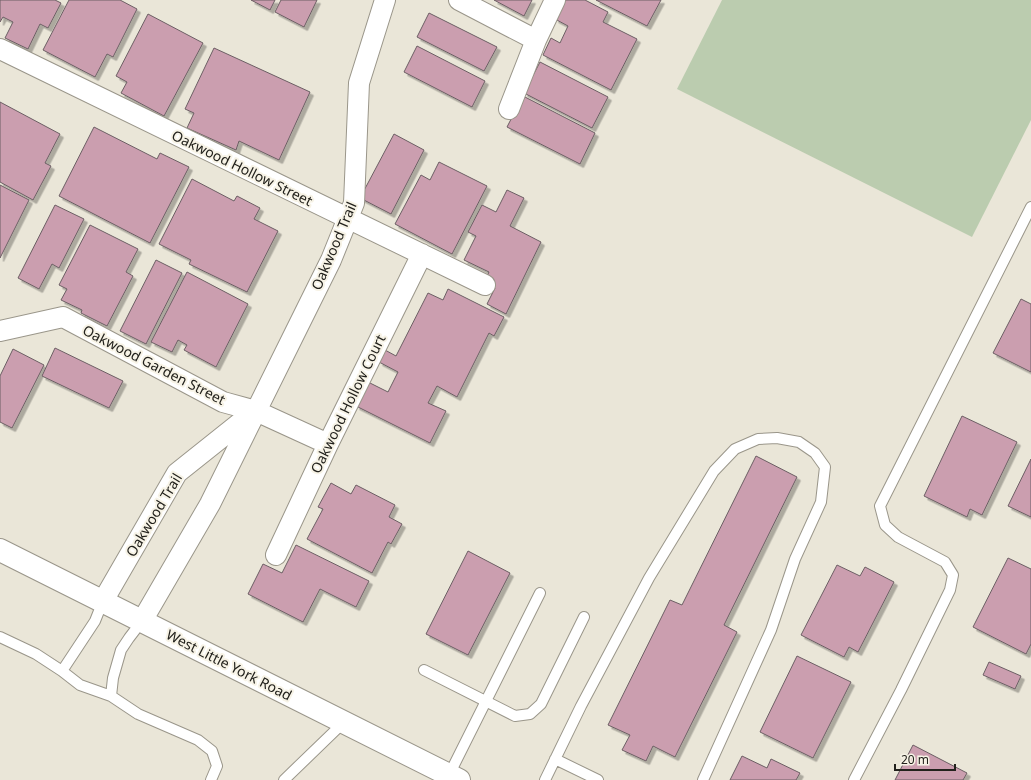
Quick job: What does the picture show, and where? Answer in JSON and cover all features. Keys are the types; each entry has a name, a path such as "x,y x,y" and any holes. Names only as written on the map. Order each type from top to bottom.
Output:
{"main road":[{"name":"West Little York Road","path":"0,550 343,723 454,777"}],"street":[{"name":"Oakwood Trail","path":"142,621 210,504 330,260 348,219 354,203 359,83 385,0"},
{"path":"459,0 536,40"},
{"path":"509,109 536,40 555,0"},
{"name":"Oakwood Hollow Street","path":"1,53 485,285"},
{"name":"Oakwood Hollow Court","path":"276,555 328,444 422,254"},
{"name":"Oakwood Garden Street","path":"0,331 63,317 223,402 256,411 328,444"},
{"name":"Oakwood Trail","path":"103,601 177,473 256,411"}],"lane":[{"path":"854,780 901,690 950,590 953,575 945,562 898,537 885,525 880,506 1031,207"},
{"path":"545,780 581,706 649,578 714,471 735,449 758,439 776,438 799,442 815,453 825,467 822,502 795,559 771,630 703,780"},
{"path":"454,777 485,702 540,593"},
{"path":"62,671 96,621 103,601"},
{"path":"424,670 515,716 530,714 541,704 584,617"},
{"path":"111,696 113,678 121,650 142,621"},
{"path":"0,636 36,654 80,685 111,696 138,714 198,740 212,751 217,766 211,780"},
{"path":"284,780 343,723"},
{"path":"555,759 598,780"}],"green space":[{"path":"722,0 1031,0 1031,120 972,237 677,89"}],"building":[{"path":"0,0 55,0 61,3 48,28 40,24 28,49 5,38 13,22 3,17 0,22"},
{"path":"69,0 120,0 137,9 113,57 107,54 95,77 43,50"},
{"path":"251,0 275,0 270,10"},
{"path":"281,0 317,0 304,27 275,12"},
{"path":"494,0 532,0 524,16"},
{"path":"565,0 585,0 608,12 603,22 637,39 611,90 543,55 551,38 560,43 568,26 555,19"},
{"path":"596,0 661,0 647,26"},
{"path":"429,13 497,47 484,71 417,37"},
{"path":"148,14 203,43 164,116 121,93 127,82 116,76"},
{"path":"417,46 485,81 472,107 404,72"},
{"path":"214,48 310,92 279,160 239,141 236,150 187,128 194,113 185,109"},
{"path":"540,62 608,97 592,128 524,93"},
{"path":"523,96 595,133 580,164 507,127"},
{"path":"0,102 60,134 45,163 51,166 33,200 0,182"},
{"path":"94,127 157,159 160,153 189,167 150,243 59,196"},
{"path":"394,134 424,150 391,214 360,198"},
{"path":"439,162 487,186 452,254 395,224 421,175 430,180"},
{"path":"192,179 234,201 237,196 260,208 254,219 278,231 247,292 189,264 191,260 159,244"},
{"path":"0,185 29,200 0,258"},
{"path":"507,190 524,198 510,226 541,242 506,314 487,304 495,288 484,282 489,272 464,260 476,236 468,232 482,205 496,212"},
{"path":"55,205 84,219 59,268 52,264 39,289 18,278"},
{"path":"90,225 138,249 126,272 133,276 107,326 81,313 82,310 61,300 67,289 59,285"},
{"path":"156,260 182,273 146,344 120,331"},
{"path":"187,272 248,304 216,367 184,350 187,345 178,340 172,352 151,342"},
{"path":"448,289 504,317 494,336 489,333 457,397 437,386 428,403 446,411 430,443 356,406 368,382 388,392 398,372 379,362 385,350 396,356 428,293 443,300"},
{"path":"1021,299 1031,304 1031,372 993,353"},
{"path":"55,348 123,381 109,408 42,376"},
{"path":"13,349 44,365 12,428 0,422 0,376"},
{"path":"962,416 1017,442 982,515 970,509 967,517 924,496"},
{"path":"756,456 797,477 724,625 737,632 675,757 653,746 646,761 622,750 630,735 608,725 670,600 682,605"},
{"path":"1031,459 1031,517 1008,506"},
{"path":"331,483 351,494 356,485 395,505 389,517 402,524 391,544 388,542 372,573 307,539 323,509 318,507"},
{"path":"296,545 369,581 356,607 320,589 303,622 248,594 263,564 282,573"},
{"path":"468,551 510,573 468,655 426,634"},
{"path":"1008,558 1031,569 1031,644 1026,654 973,627"},
{"path":"837,565 860,576 865,567 894,582 858,652 849,647 844,657 801,635"},
{"path":"797,656 851,682 813,758 760,732"},
{"path":"989,662 1021,676 1015,689 983,675"},
{"path":"913,745 967,773 963,780 895,780"},
{"path":"742,756 767,768 771,759 800,773 796,780 730,780"}]}
